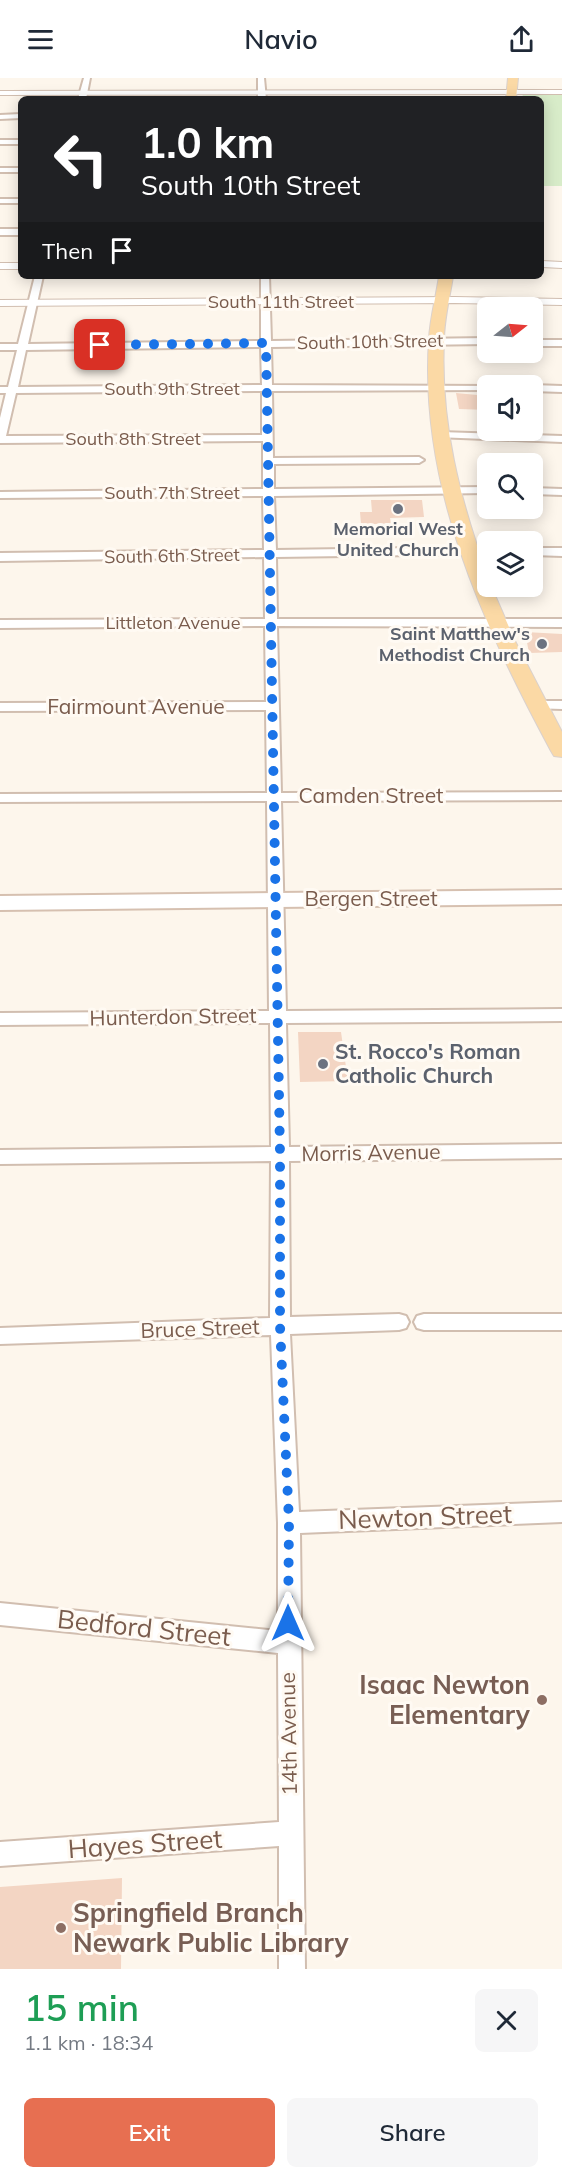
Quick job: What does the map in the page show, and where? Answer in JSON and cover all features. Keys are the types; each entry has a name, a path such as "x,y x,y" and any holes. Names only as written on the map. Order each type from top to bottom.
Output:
{"main road":[{"path":"511,95 513,78"},
{"path":"445,279 440,300 436,341 436,386 440,435 450,490 477,546"},
{"path":"490,597 496,621 536,705 562,751"},
{"name":"Bergen Street","path":"0,903 562,897"}],"street":[{"path":"83,96 87,78"},
{"path":"261,78 262,95"},
{"path":"0,93 83,96 511,95 562,92"},
{"path":"0,117 18,117"},
{"path":"0,142 18,142"},
{"path":"0,170 18,170"},
{"path":"0,201 18,201"},
{"path":"0,232 18,232"},
{"path":"544,264 562,265"},
{"path":"0,266 18,266"},
{"path":"0,439 38,279"},
{"name":"14th Avenue","path":"265,279 280,1154 280,1326 289,1522 288,1643 292,1969"},
{"name":"South 11th Street","path":"0,303 440,300 562,302"},
{"name":"South 10th Street","path":"0,346 477,341"},
{"path":"543,343 562,343"},
{"name":"South 9th Street","path":"0,390 477,387"},
{"path":"543,388 562,389"},
{"path":"440,435 562,439"},
{"name":"South 8th Street","path":"0,439 267,438"},
{"path":"267,461 419,460"},
{"name":"South 7th Street","path":"0,495 477,490"},
{"path":"543,491 562,492"},
{"name":"South 6th Street","path":"0,557 269,555 477,550"},
{"path":"543,551 562,552"},
{"name":"Littleton Avenue","path":"0,624 496,621 562,623"},
{"path":"536,705 562,705"},
{"name":"Fairmount Avenue","path":"0,707 272,706"},
{"name":"Camden Street","path":"0,798 562,796"},
{"name":"Hunterdon Street","path":"0,1019 562,1015"},
{"name":"Morris Avenue","path":"0,1157 562,1151"},
{"name":"Bruce Street","path":"0,1336 399,1322"},
{"path":"424,1322 562,1322"},
{"name":"Newton Street","path":"289,1522 562,1512"},
{"name":"Bedford Street","path":"0,1614 288,1643"},
{"name":"Hayes Street","path":"0,1854 291,1833"}],"green space":[{"path":"523,94 562,95 562,186 544,186 544,96 523,96"}],"building":[{"path":"456,393 477,395 477,410 459,409"},
{"name":"Memorial West United Church","path":"371,500 422,500 424,517 390,518 391,524 361,524 360,512 372,512"},
{"name":"Saint Matthew's Methodist Church","path":"525,632 562,634 562,652 529,653"},
{"name":"St. Rocco's Roman Catholic Church","path":"298,1032 341,1032 348,1081 300,1082"},
{"name":"Springfield Branch Newark Public Library","path":"122,1878 121,1969 0,1969 0,1887"}],"place":[{"name":"Memorial West United Church","path":"398,509"},
{"name":"Saint Matthew's Methodist Church","path":"542,644"},
{"name":"St. Rocco's Roman Catholic Church","path":"323,1064"},
{"name":"Isaac Newton Elementary","path":"542,1700"},
{"name":"Springfield Branch Newark Public Library","path":"61,1928"}],"route":[{"path":"100,345 266,343 280,1154 280,1326 289,1522 288,1623"}]}
